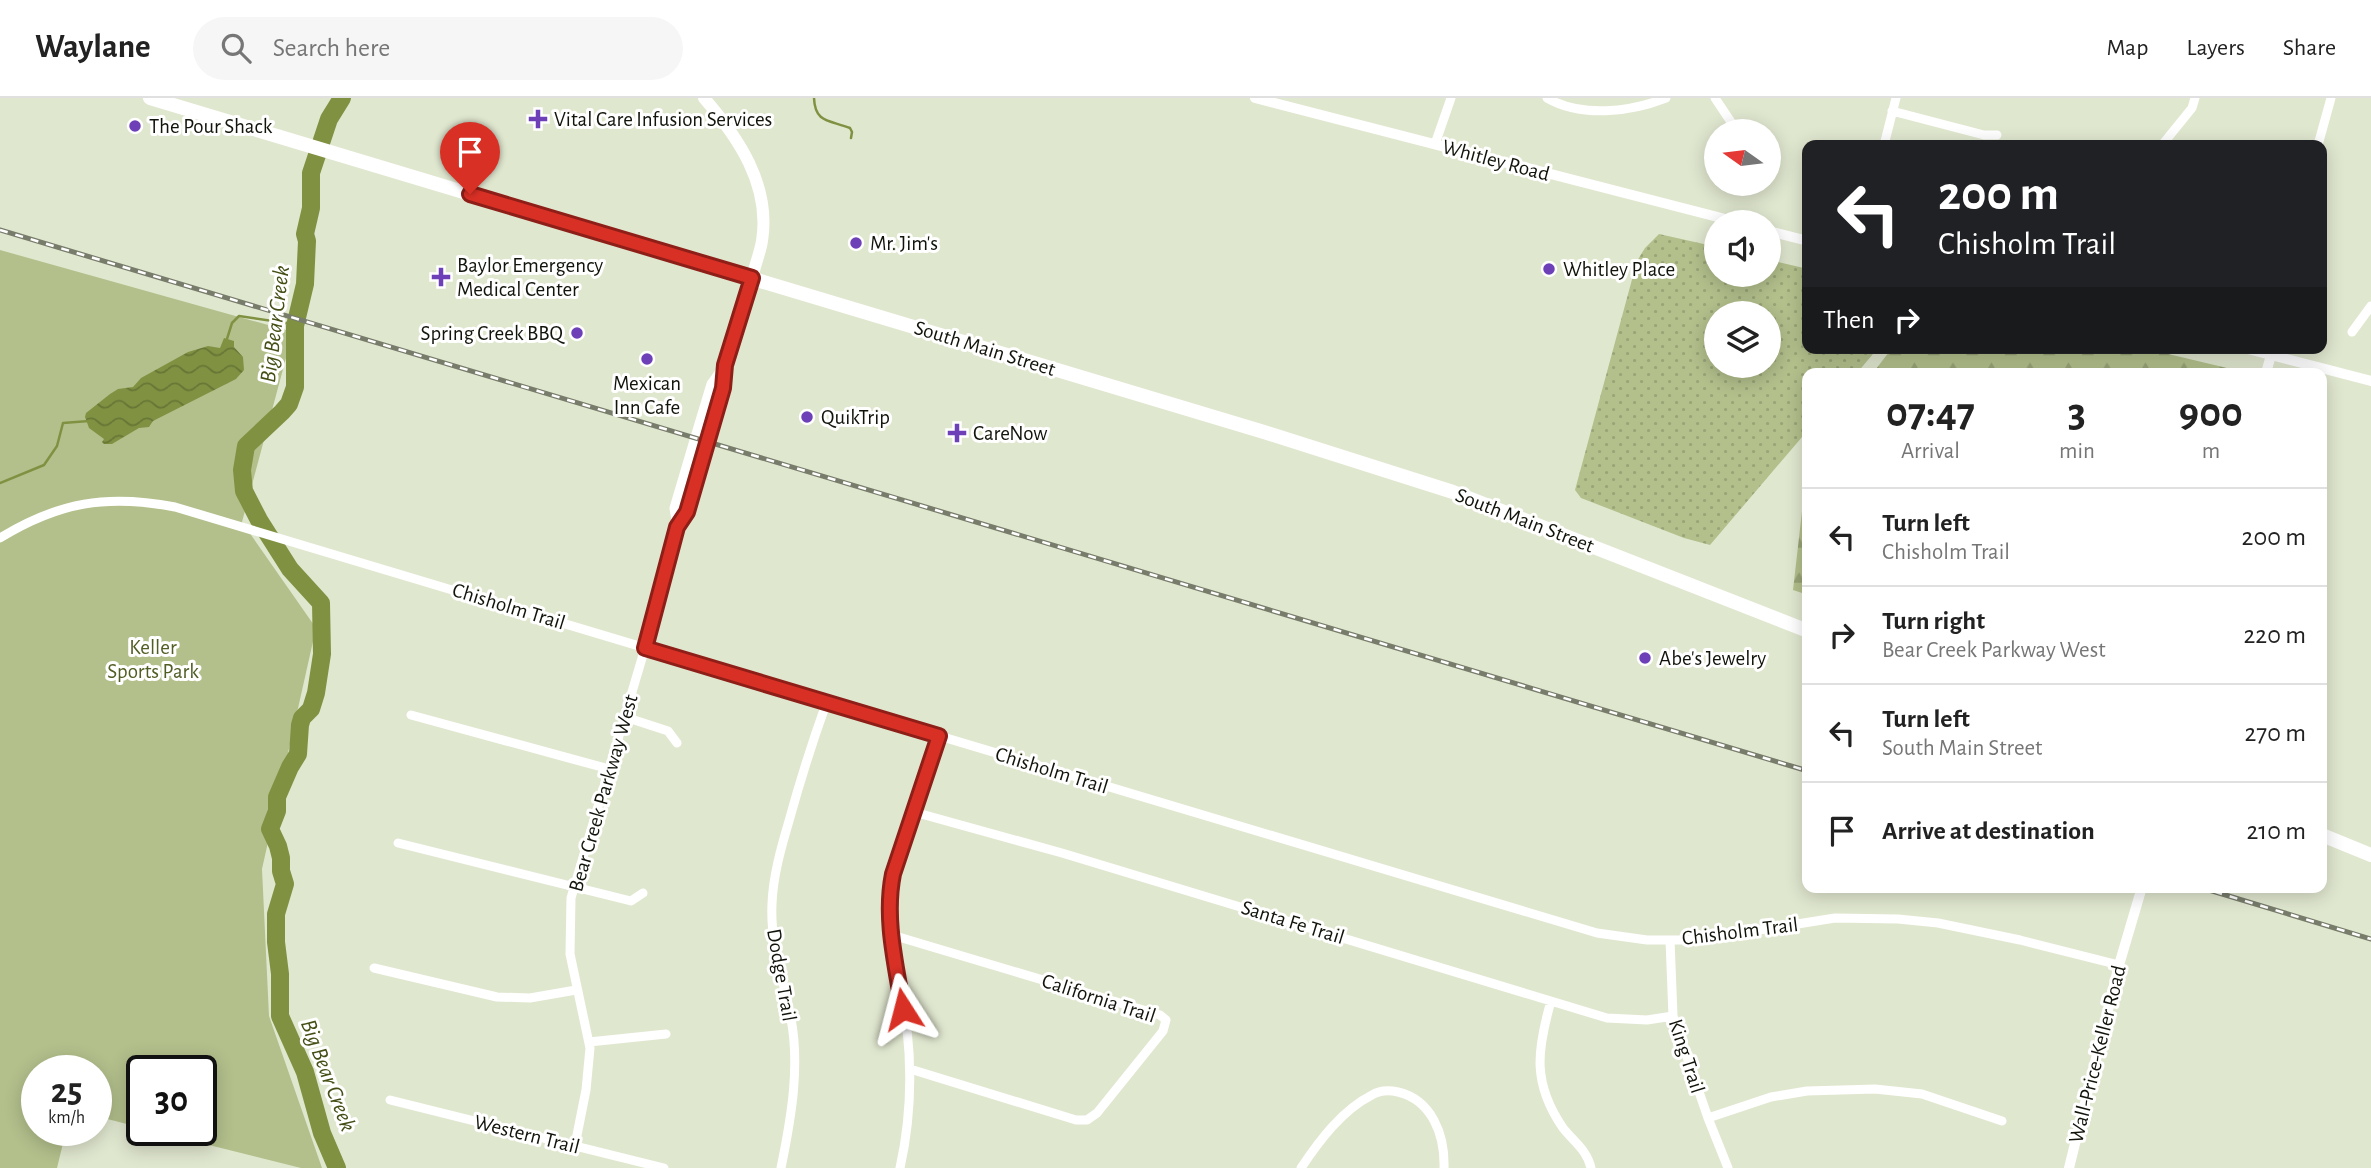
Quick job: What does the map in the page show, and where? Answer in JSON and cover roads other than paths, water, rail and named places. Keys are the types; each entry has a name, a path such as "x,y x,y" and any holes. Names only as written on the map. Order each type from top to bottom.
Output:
{"main road":[{"name":"South Main Street","path":"150,98 1251,428 1453,492 1802,629"},
{"path":"704,98 730,128 755,176 760,195 762,239 752,278"},
{"path":"2327,837 2371,855"}],"street":[{"name":"Whitley Road","path":"1255,98 1704,213"},
{"path":"1435,144 1451,98"},
{"path":"1547,98 1571,107 1598,111 1638,106 1665,98"},
{"path":"1715,98 1729,119"},
{"path":"1885,140 1896,98"},
{"path":"2166,140 2192,108 2195,98"},
{"path":"2319,140 2331,98"},
{"path":"1892,111 1984,135 1997,135"},
{"path":"1781,234 1802,239"},
{"name":"Bear Creek Parkway West","path":"575,1145 586,1090 589,1042 570,954 570,916 574,887 645,648 677,527 691,500 723,388 725,365 752,278"},
{"path":"2352,332 2371,306"},
{"path":"2267,354 2321,368"},
{"path":"2267,368 2271,355"},
{"path":"2327,370 2371,381"},
{"name":"Chisholm Trail","path":"0,538 31,520 67,507 95,501 126,499 175,507 1597,933 1647,940 1697,940 1835,918 1898,919 1965,929 2061,949 2119,965"},
{"name":"Dodge Trail","path":"781,1168 789,1132 794,1056 791,1016 773,936 774,881 806,762 826,704"},
{"path":"411,715 609,769"},
{"path":"625,717 668,731 677,743"},
{"path":"900,1168 904,1151 910,1069 892,935 890,893 939,736"},
{"name":"Santa Fe Trail","path":"914,812 1101,865 1607,1018 1647,1020 1673,1016"},
{"path":"398,843 631,901 643,893"},
{"name":"Wall-Price-Keller Road","path":"2069,1168 2134,893"},
{"name":"Wall-Price-Keller Road","path":"2125,939 2131,928 2140,893"},
{"name":"California Trail","path":"892,935 1089,992 1160,1015 1166,1020 1163,1031 1097,1113 1087,1120 1076,1120 910,1069"},
{"name":"King Trail","path":"1670,940 1673,1016 1728,1168"},
{"path":"374,968 497,997 530,998 576,990"},
{"path":"1551,1001 1541,1038 1542,1083 1546,1097 1564,1128 1588,1155 1591,1168"},
{"path":"589,1042 666,1034"},
{"path":"1708,1118 1771,1097 1807,1091 1875,1089 1922,1094 2002,1121"},
{"path":"1301,1168 1318,1143 1343,1116 1374,1093 1387,1091 1412,1097 1422,1104 1433,1118 1441,1136 1444,1168"},
{"name":"Western Trail","path":"390,1100 664,1168"}],"water":[{"path":"224,338 234,341 234,347 243,357 244,370 236,379 153,421 149,427 139,428 112,444 104,444 104,439 89,428 86,413 110,394 118,389 133,387 141,378 188,352 208,346 220,348"}],"waterway":[{"name":"Big Bear Creek","path":"337,1168 322,1133 305,1072 280,1016 276,914 285,884 278,846 270,829 277,811 277,797 298,754 302,718 311,709 316,693 322,654 321,603 290,569 259,520 244,491 242,470 246,446 289,404 295,387 295,326 305,284 305,234 311,208 311,173 329,119 342,98"},
{"path":"814,98 820,116 850,128 851,138"},
{"path":"226,342 232,323 239,316 295,322"},
{"path":"0,483 44,465 57,446 63,423 89,421"}],"railway":[{"path":"0,230 1802,769"},
{"path":"2219,893 2371,939"}],"place":[{"name":"Vital Care Infusion Services","path":"538,119"},
{"name":"The Pour Shack","path":"135,126"},
{"name":"Mr. Jim's","path":"856,243"},
{"name":"Whitley Place","path":"1549,269"},
{"name":"Baylor Emergency Medical Center","path":"441,277"},
{"name":"Spring Creek BBQ","path":"577,333"},
{"name":"Mexican Inn Cafe","path":"647,359"},
{"name":"QuikTrip","path":"807,417"},
{"name":"CareNow","path":"957,433"},
{"name":"Abe's Jewelry","path":"1645,658"}],"park label":[{"name":"Keller Sports Park","path":"153,659"}]}
